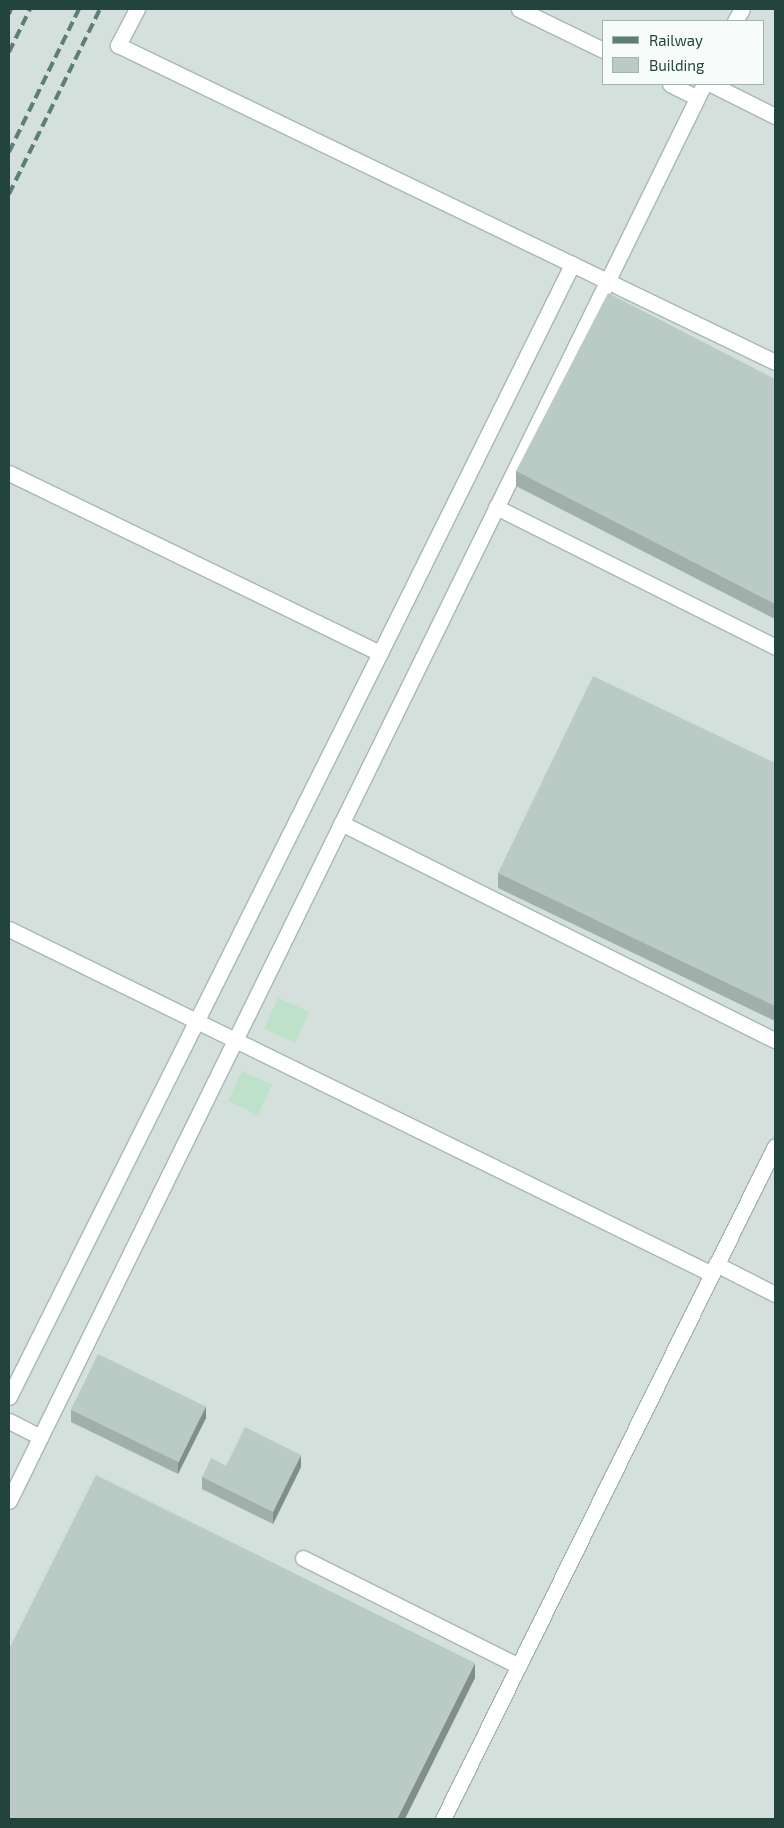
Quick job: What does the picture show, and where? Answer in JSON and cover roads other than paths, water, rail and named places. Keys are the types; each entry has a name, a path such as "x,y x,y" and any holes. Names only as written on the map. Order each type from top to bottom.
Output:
{"lane":[{"path":"137,9 118,45 775,362"},
{"path":"520,9 602,50"},
{"path":"736,20 742,9"},
{"path":"9,1502 700,90 675,85"},
{"path":"713,85 775,116"},
{"path":"9,1397 572,264"},
{"path":"9,473 380,653"},
{"path":"496,506 775,647"},
{"path":"341,823 775,1040"},
{"path":"9,929 714,1269 775,1294"},
{"path":"443,1819 775,1146"},
{"path":"9,1420 40,1437"},
{"path":"303,1558 519,1666"}],"railway":[{"path":"9,14 11,9"},
{"path":"9,52 30,9"},
{"path":"9,152 79,9"},
{"path":"9,194 100,9"}]}
